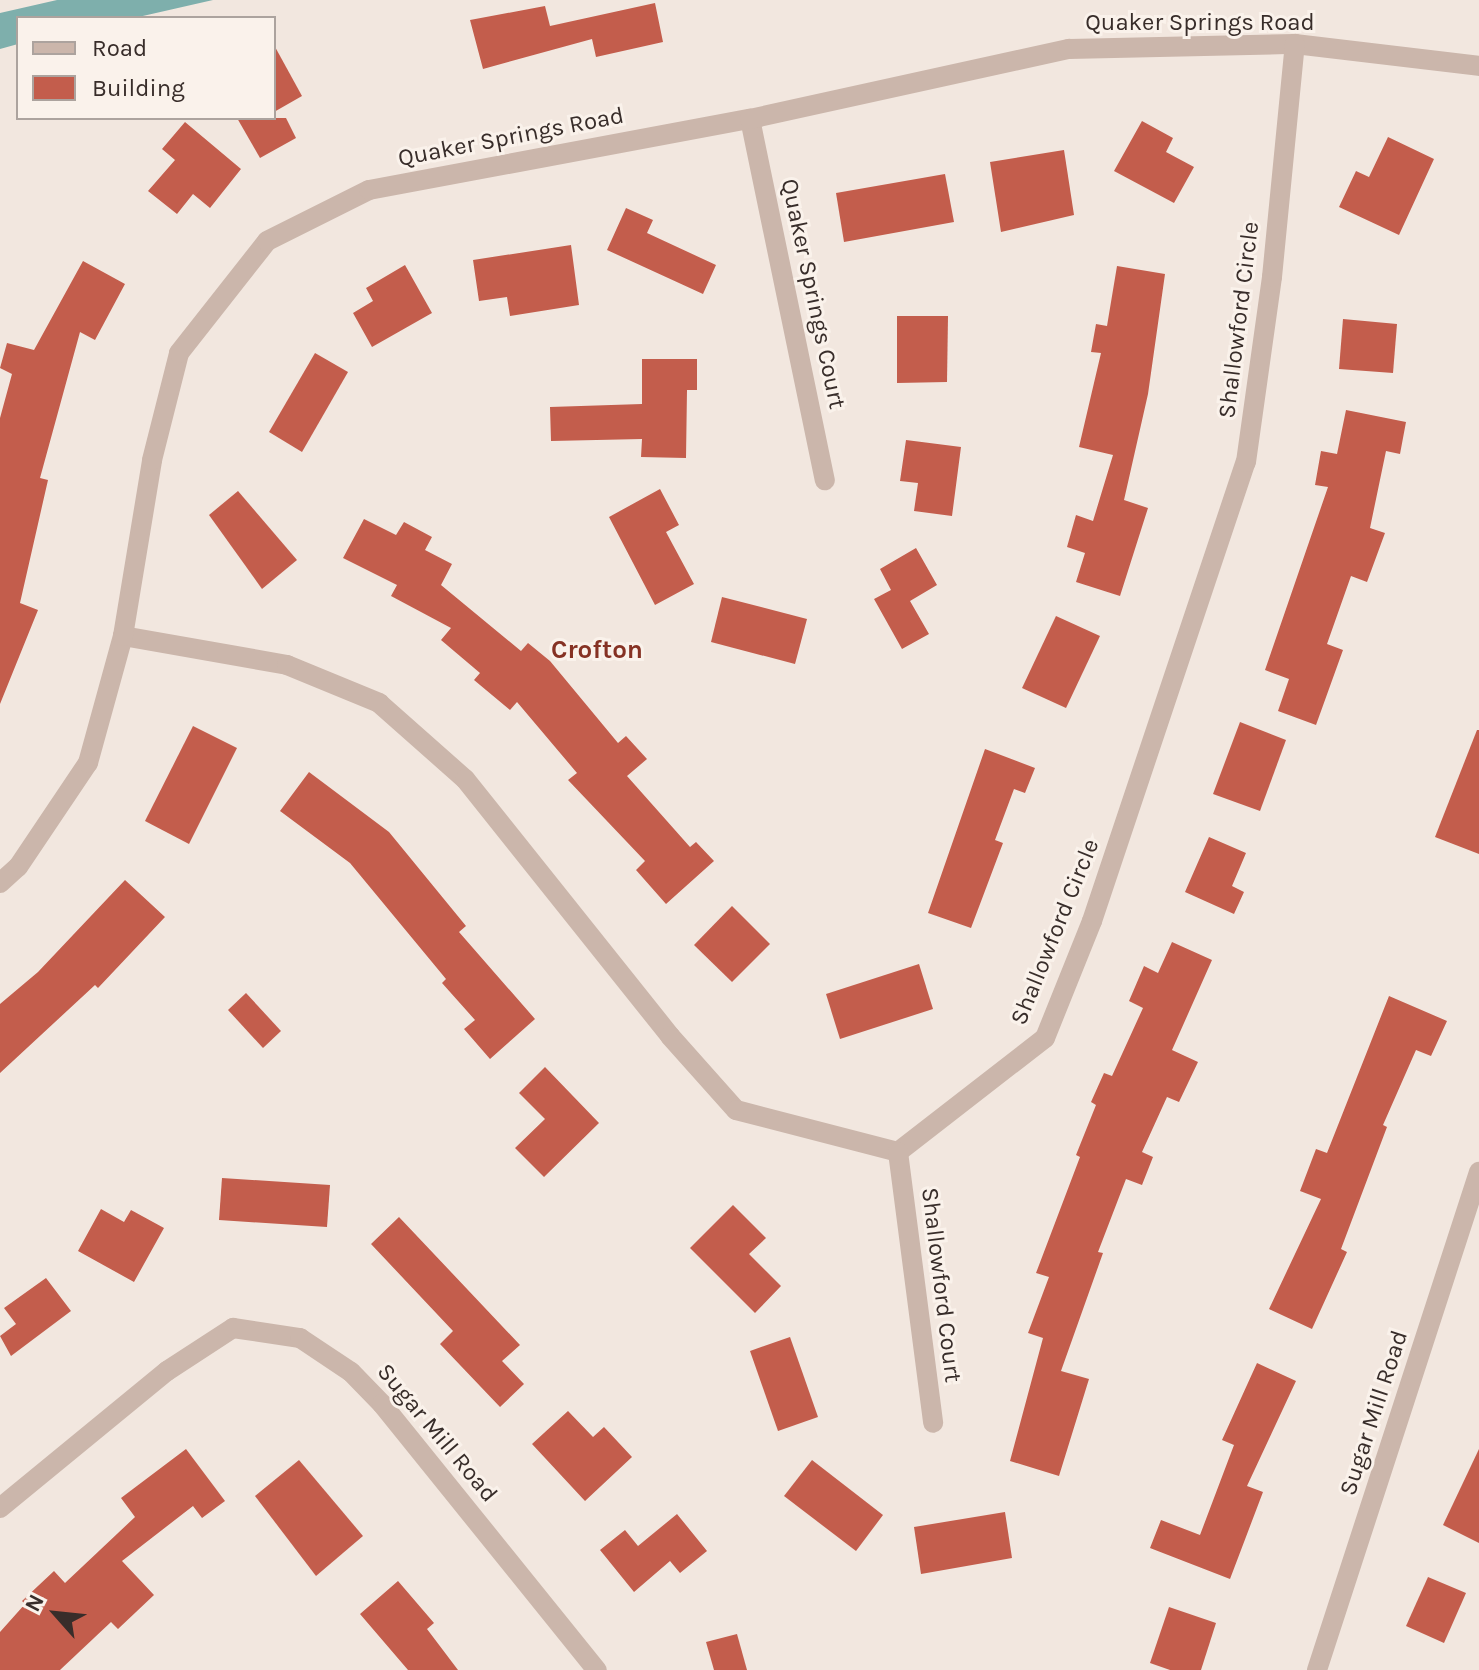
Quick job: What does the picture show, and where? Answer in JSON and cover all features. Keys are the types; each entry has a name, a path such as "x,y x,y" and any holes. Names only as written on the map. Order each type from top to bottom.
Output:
{"street":[{"name":"Quaker Springs Road","path":"0,883 18,867 88,763 123,636 152,460 179,353 267,241 369,190 750,119 1069,49 1295,44 1479,66"},
{"name":"Shallowford Circle","path":"898,1152 1045,1038 1092,921 1246,462 1272,277 1295,44"},
{"name":"Quaker Springs Court","path":"750,119 825,480"},
{"path":"123,636 287,665 379,703 465,779 670,1036 736,1110 898,1152"},
{"name":"Shallowford Court","path":"898,1152 933,1423"},
{"name":"Sugar Mill Road","path":"1317,1670 1479,1172"},
{"name":"Sugar Mill Road","path":"0,1508 167,1371 233,1328 300,1338 351,1372 382,1404 597,1670"}],"water":[{"path":"57,0 213,0 143,16 16,16 16,45 0,49 0,13"}],"building":[{"path":"655,3 663,42 596,57 592,39 483,69 470,20 545,6 550,26"},
{"path":"276,49 302,96 276,111"},
{"path":"286,118 296,138 260,158 238,120"},
{"path":"1142,121 1173,138 1166,152 1194,167 1174,203 1114,171"},
{"path":"185,122 241,169 210,208 193,194 177,214 148,191 175,160 162,149"},
{"path":"1388,137 1434,159 1399,235 1339,207 1356,171 1369,177"},
{"path":"1064,150 1074,215 1001,232 990,162"},
{"path":"945,174 954,222 844,242 836,193"},
{"path":"626,208 653,220 647,233 716,265 703,294 607,250"},
{"path":"571,245 579,305 510,316 507,297 479,301 473,260"},
{"path":"83,261 125,284 95,340 80,332 40,478 48,480 20,603 38,610 0,704 0,418 12,374 0,368 7,343 34,350"},
{"path":"405,265 432,313 372,347 353,313 373,301 366,288"},
{"path":"1117,266 1165,274 1148,394 1124,500 1148,508 1120,596 1076,582 1085,553 1067,547 1076,515 1093,521 1113,455 1079,447 1101,353 1091,352 1096,324 1107,326"},
{"path":"897,316 948,316 947,382 897,383"},
{"path":"1343,319 1397,324 1393,373 1339,369"},
{"path":"315,353 348,372 302,452 269,432"},
{"path":"642,359 697,359 697,390 687,390 686,458 641,457 642,439 551,441 550,407 642,404"},
{"path":"1346,410 1406,422 1400,454 1386,451 1370,528 1385,533 1367,582 1351,576 1327,644 1343,650 1316,725 1278,711 1289,679 1265,670 1328,487 1315,485 1321,451 1337,454"},
{"path":"906,440 961,447 952,516 914,511 918,483 900,481"},
{"path":"660,489 679,525 666,532 694,584 655,605 609,517"},
{"path":"238,491 297,560 262,589 209,515"},
{"path":"364,519 396,535 404,522 432,537 425,550 452,564 441,585 521,651 528,643 550,661 618,743 626,736 647,759 627,776 690,847 696,842 714,861 666,904 636,870 645,861 568,780 577,773 517,702 510,710 474,680 480,673 441,640 451,628 391,596 397,585 343,558"},
{"path":"916,548 937,585 910,601 929,634 902,649 874,599 891,590 880,569"},
{"path":"722,597 807,619 795,664 711,642"},
{"path":"1056,616 1100,636 1066,708 1022,688"},
{"path":"1240,722 1286,740 1260,811 1213,794"},
{"path":"193,726 237,748 189,844 145,821"},
{"path":"1479,730 1479,854 1435,837"},
{"path":"985,749 1035,768 1025,793 1014,789 995,840 1003,843 971,928 928,913"},
{"path":"309,772 389,832 466,926 459,932 535,1019 490,1059 464,1029 475,1020 442,983 446,979 350,863 280,811"},
{"path":"1209,837 1246,853 1232,886 1244,892 1234,914 1185,892"},
{"path":"125,880 165,917 98,988 95,985 0,1073 0,1004 38,972"},
{"path":"732,906 770,944 732,982 694,945"},
{"path":"1172,942 1212,960 1172,1050 1198,1062 1179,1102 1167,1097 1142,1152 1153,1157 1142,1185 1126,1179 1098,1252 1103,1253 1061,1371 1089,1379 1059,1476 1010,1461 1043,1338 1028,1333 1049,1277 1036,1273 1080,1157 1076,1155 1096,1105 1091,1102 1104,1073 1112,1076 1143,1008 1129,1001 1144,966 1158,973"},
{"path":"919,964 933,1009 840,1039 826,994"},
{"path":"246,993 281,1031 263,1048 228,1010"},
{"path":"1389,996 1447,1021 1431,1056 1416,1050 1383,1125 1387,1127 1341,1249 1347,1252 1312,1329 1269,1309 1321,1199 1300,1191 1316,1149 1327,1153"},
{"path":"545,1067 599,1123 544,1177 515,1148 545,1119 519,1093"},
{"path":"222,1178 330,1185 327,1227 219,1220"},
{"path":"733,1205 766,1238 749,1254 781,1286 755,1313 690,1248"},
{"path":"101,1209 124,1222 131,1210 164,1228 134,1282 78,1251"},
{"path":"399,1217 520,1345 502,1361 524,1384 500,1407 440,1344 453,1331 371,1244"},
{"path":"46,1278 71,1311 11,1356 0,1336 16,1324 4,1308"},
{"path":"790,1337 818,1417 778,1431 750,1351"},
{"path":"1257,1363 1296,1381 1247,1486 1263,1492 1230,1579 1150,1548 1161,1520 1200,1535 1234,1445 1222,1440"},
{"path":"568,1411 593,1437 604,1427 632,1457 585,1501 532,1444"},
{"path":"186,1449 225,1501 202,1518 193,1506 122,1561 154,1595 118,1629 111,1622 60,1670 0,1670 0,1632 25,1604 22,1601 54,1571 65,1583 135,1517 121,1498"},
{"path":"1479,1449 1479,1543 1443,1525"},
{"path":"299,1460 363,1536 316,1576 255,1496"},
{"path":"812,1460 883,1515 856,1551 784,1496"},
{"path":"1005,1512 1012,1558 921,1574 914,1527"},
{"path":"677,1514 707,1551 680,1573 670,1561 634,1592 600,1550 625,1530 638,1546"},
{"path":"1428,1577 1466,1593 1444,1643 1406,1626"},
{"path":"398,1581 434,1623 427,1629 458,1670 408,1670 360,1614"},
{"path":"1169,1607 1216,1623 1201,1670 1170,1670 1150,1663"},
{"path":"737,1634 747,1670 714,1670 706,1642"}],"district":[{"name":"Crofton","path":"597,650"}]}
